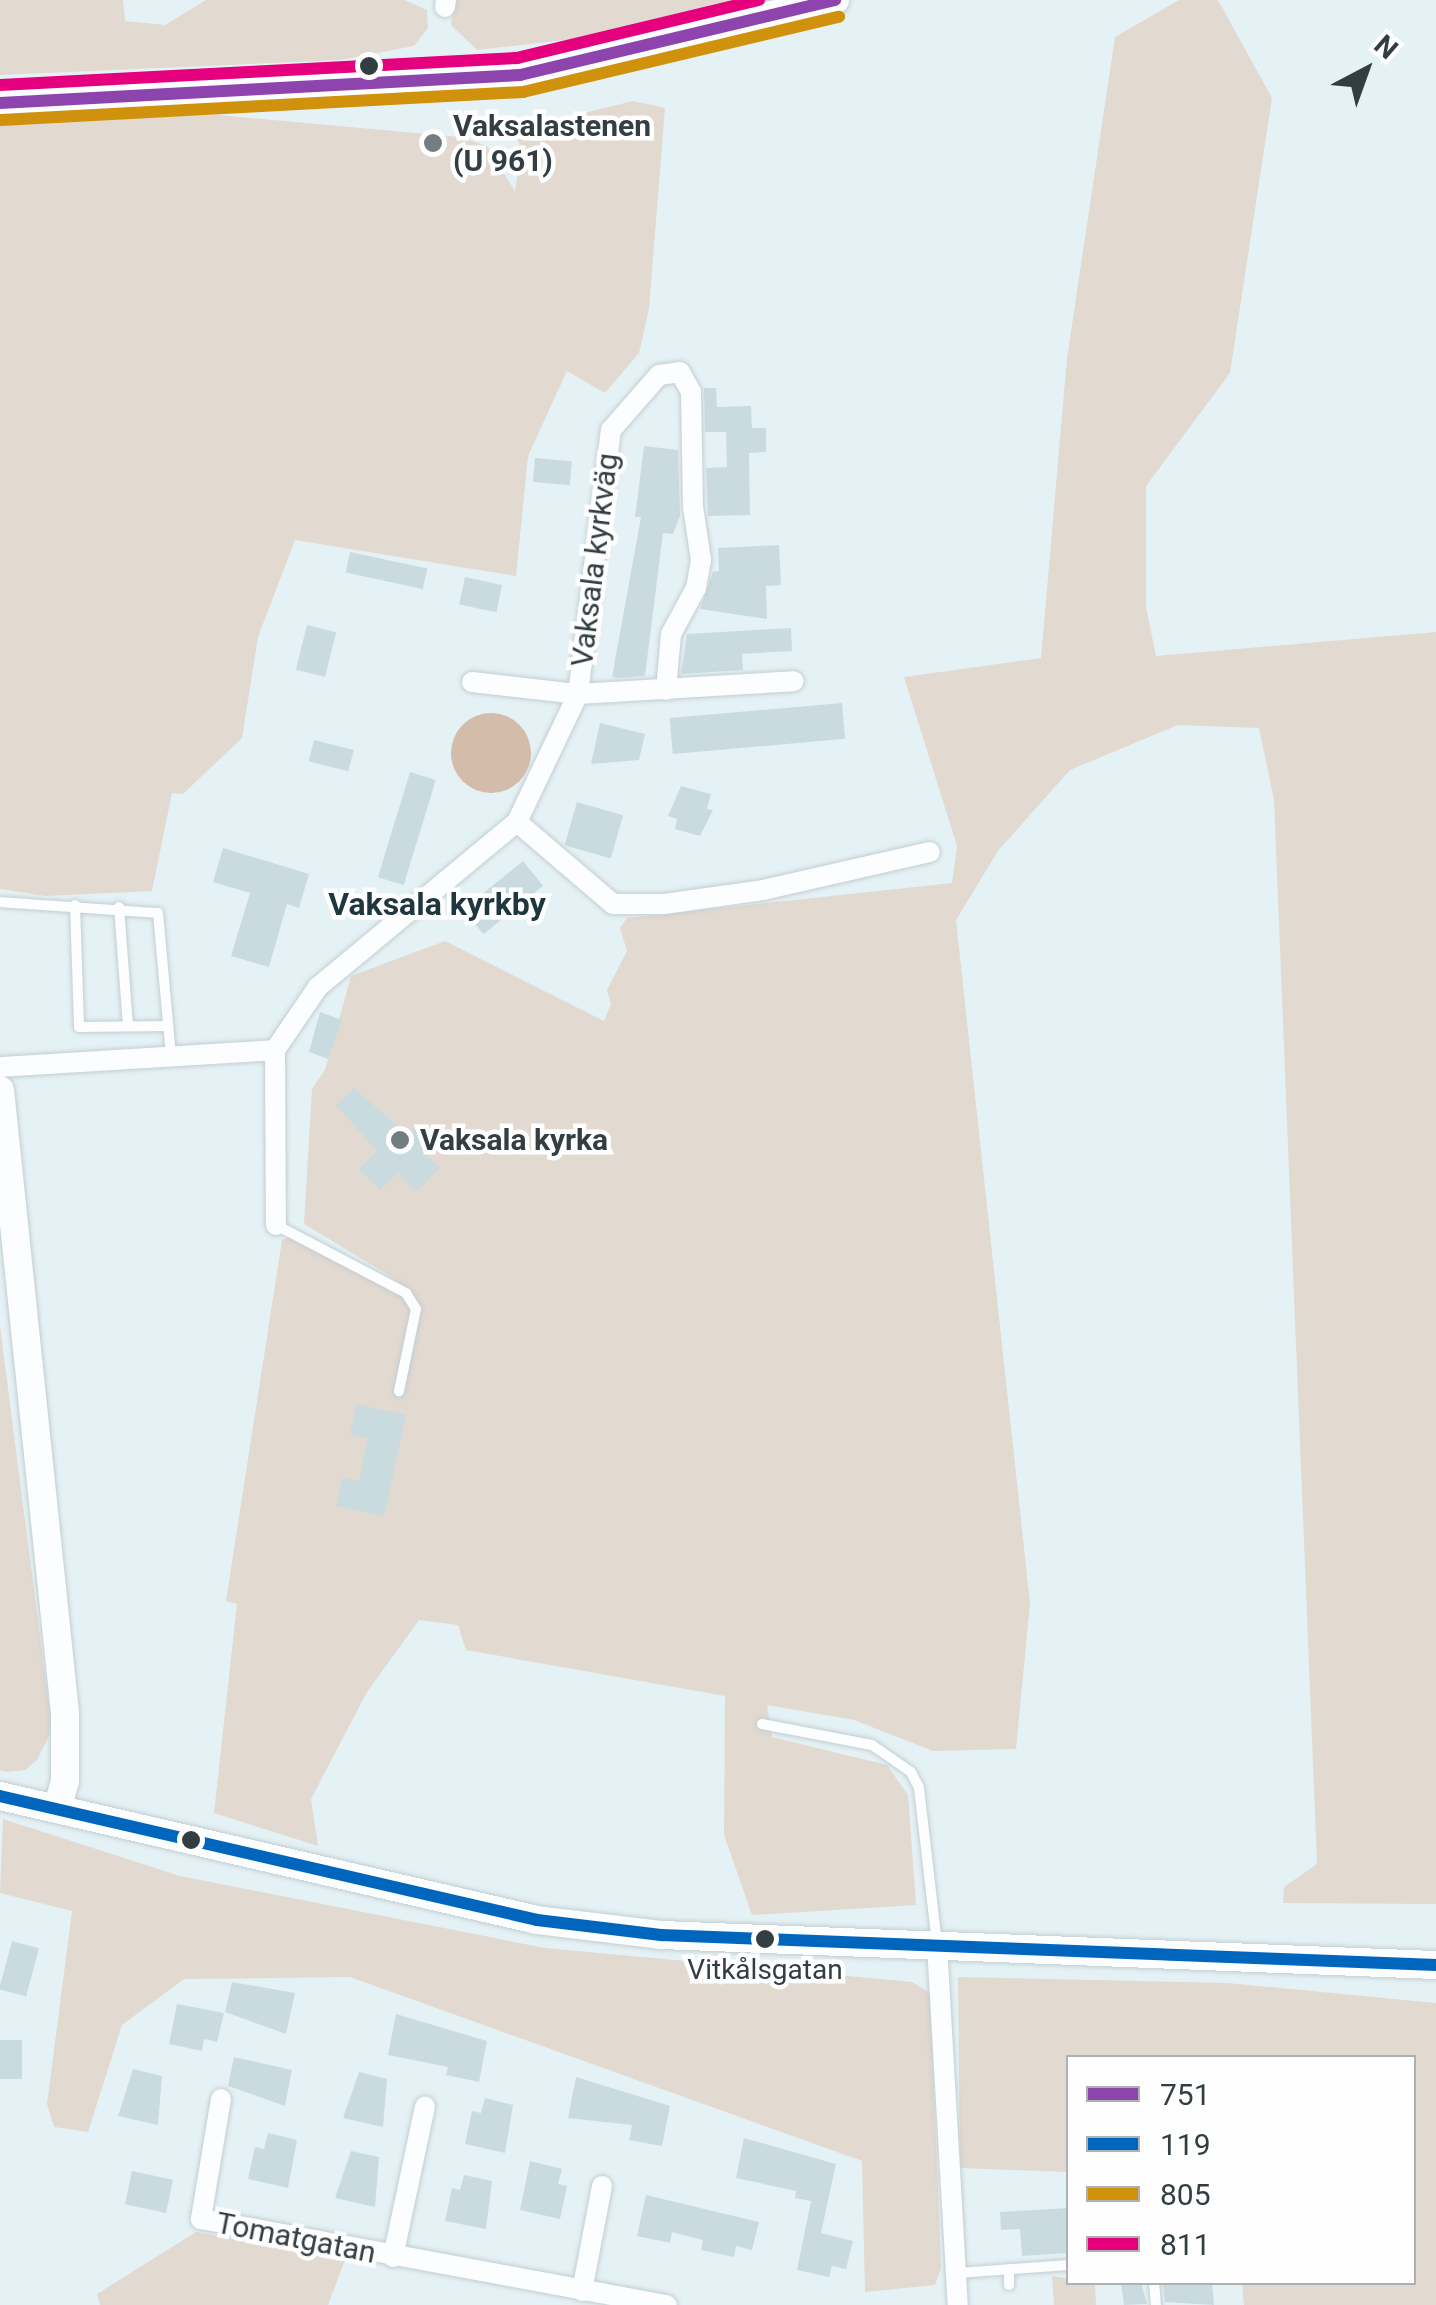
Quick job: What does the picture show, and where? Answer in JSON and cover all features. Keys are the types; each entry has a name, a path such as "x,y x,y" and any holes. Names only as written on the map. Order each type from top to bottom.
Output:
{"street":[{"path":"0,101 520,75 836,0"},
{"name":"Vaksala kyrkväg","path":"275,1050 318,988 516,822 578,694 603,530 611,430 659,375 680,372 691,392 692,507 702,560 696,588 671,634 666,690"},
{"name":"Vaksala kyrkväg","path":"472,682 578,694 794,681"},
{"path":"516,822 613,904 664,904 763,890 930,852"},
{"path":"0,1068 275,1050 276,1225"},
{"path":"0,1090 65,1713 65,1781 57,1809"},
{"path":"0,1796 537,1920 662,1935 1436,1965"},
{"path":"937,1945 958,2305"},
{"name":"Tomatgatan","path":"220,2100 200,2219 667,2305"},
{"name":"Tomatgatan","path":"393,2257 424,2106"},
{"path":"582,2292 602,2186"}],"lane":[{"path":"0,902 119,907 158,913 171,1056"},
{"path":"75,905 80,1027 168,1026"},
{"path":"119,907 128,1026"},
{"path":"276,1225 406,1293 416,1308 399,1392"},
{"path":"762,1724 872,1746 911,1772 919,1788 937,1945"},
{"path":"958,2273 1066,2266"},
{"path":"1009,2270 1009,2285"}],"shaded area":[{"path":"0,0 123,0 125,21 165,25 206,0 405,0 427,10 428,28 414,46 340,60 0,75"},
{"path":"455,0 765,0 583,38 477,50 451,25"},
{"path":"1179,0 1218,0 1272,98 1230,373 1146,486 1146,607 1156,656 1436,632 1436,1904 1283,1903 1284,1887 1317,1864 1274,800 1259,728 1178,725 1070,770 998,851 956,920 1030,1603 1016,1749 933,1751 854,1720 767,1705 772,1737 887,1765 908,1795 916,1905 752,1915 724,1835 725,1696 466,1650 458,1625 419,1620 367,1692 311,1799 318,1846 214,1813 237,1604 226,1601 282,1240 291,1237 400,1282 304,1224 312,1089 325,1070 351,976 445,941 604,1021 611,1004 607,990 627,951 620,928 627,918 952,883 957,846 904,677 1041,658 1067,358 1115,37"},
{"path":"633,101 665,108 649,309 639,353 605,393 567,371 528,456 516,576 295,540 258,637 242,738 183,794 172,793 152,891 46,896 0,889 0,120 219,115 460,137 487,146 515,191 521,150 515,130"},
{"path":"483,713 499,713 520,724 531,753 520,782 499,793 483,793 469,787 457,775 451,761 451,745 457,731 469,719"},
{"path":"0,1326 52,1730 37,1760 25,1770 6,1772 0,1770"},
{"path":"3,1819 180,1876 545,1948 912,1982 930,1993 941,2268 935,2285 865,2292 862,2161 350,1977 184,1979 122,2025 88,2132 54,2127 47,2104 72,1911 0,1893"},
{"path":"958,1977 1228,1983 1436,2003 1436,2305 1244,2305 1242,2285 1416,2285 1416,2055 1066,2055 1066,2172 960,2168"},
{"path":"196,2232 345,2260 328,2305 100,2305 97,2294"},
{"path":"1052,2276 1066,2278 1066,2285 1095,2285 1096,2305 1054,2305"}],"building":[{"path":"704,388 716,388 717,407 751,406 752,428 766,428 766,452 749,453 750,515 708,516 706,468 727,467 726,432 705,432"},
{"path":"644,446 678,450 680,516 673,534 663,533 645,676 620,678 612,677 641,517 635,517"},
{"path":"535,458 572,461 570,485 533,482"},
{"path":"779,545 781,585 766,586 767,619 700,609 713,572 719,571 718,548"},
{"path":"350,552 427,568 423,589 346,573"},
{"path":"465,577 502,585 496,612 459,604"},
{"path":"307,625 336,632 325,677 296,670"},
{"path":"791,628 792,651 742,654 743,670 681,674 687,634"},
{"path":"842,703 845,739 673,754 670,718"},
{"path":"600,723 645,734 639,760 591,764"},
{"path":"314,740 354,750 348,771 309,761"},
{"path":"410,772 436,780 404,885 378,877"},
{"path":"681,786 711,794 707,809 713,810 700,836 675,829 677,819 668,816"},
{"path":"577,802 623,815 611,858 565,845"},
{"path":"223,848 309,874 299,908 287,904 269,967 231,956 250,893 213,882"},
{"path":"523,861 543,886 483,934 463,909"},
{"path":"320,1012 342,1020 328,1059 309,1052"},
{"name":"Vaksala kyrka","path":"354,1088 408,1135 419,1124 439,1144 427,1156 440,1168 416,1191 398,1173 380,1190 359,1169 377,1151 336,1105"},
{"path":"356,1404 406,1415 384,1516 336,1506 342,1478 359,1481 368,1438 350,1434"},
{"path":"12,1941 39,1948 26,1997 0,1990"},
{"path":"232,1982 295,1993 286,2034 225,2012"},
{"path":"177,2004 224,2013 217,2042 204,2039 202,2051 169,2044"},
{"path":"396,2014 487,2041 479,2082 446,2075 448,2067 388,2055"},
{"path":"0,2040 22,2040 22,2079 0,2079"},
{"path":"234,2057 292,2070 285,2106 228,2086"},
{"path":"133,2069 162,2076 158,2125 118,2116"},
{"path":"359,2072 387,2079 383,2127 343,2118"},
{"path":"576,2077 670,2106 662,2146 629,2140 632,2125 568,2118"},
{"path":"485,2098 513,2105 505,2153 465,2144 472,2111 481,2113"},
{"path":"268,2133 297,2140 288,2188 248,2179 255,2147 264,2149"},
{"path":"744,2138 836,2164 821,2233 853,2241 846,2269 832,2266 829,2277 797,2270 811,2201 795,2198 796,2191 736,2178"},
{"path":"351,2151 379,2157 375,2207 335,2198"},
{"path":"530,2161 562,2169 558,2184 567,2186 560,2219 520,2210"},
{"path":"132,2171 173,2180 166,2213 125,2204"},
{"path":"464,2175 492,2181 486,2229 445,2221 452,2188 460,2190"},
{"path":"646,2195 759,2222 752,2250 736,2246 734,2257 701,2250 703,2240 672,2232 670,2243 637,2236"},
{"path":"1066,2208 1066,2253 1022,2256 1020,2229 1001,2230 1000,2212"},
{"path":"1121,2285 1142,2285 1147,2304 1124,2305"},
{"path":"1163,2285 1212,2285 1214,2305 1165,2302"}],"transit line":[{"name":"811","path":"0,85 517,58 759,0"},
{"name":"751","path":"0,103 520,75 835,0"},
{"name":"805","path":"1,120 523,92 839,17"},
{"name":"119","path":"0,1796 537,1920 661,1935 1436,1965"}],"place":[{"name":"Vaksalastenen (U 961)","path":"433,143"},
{"name":"Vaksala kyrka","path":"400,1140"},
{"name":"Vitkålsgatan","path":"765,1939"}],"district":[{"name":"Vaksala kyrkby","path":"437,904"}]}
